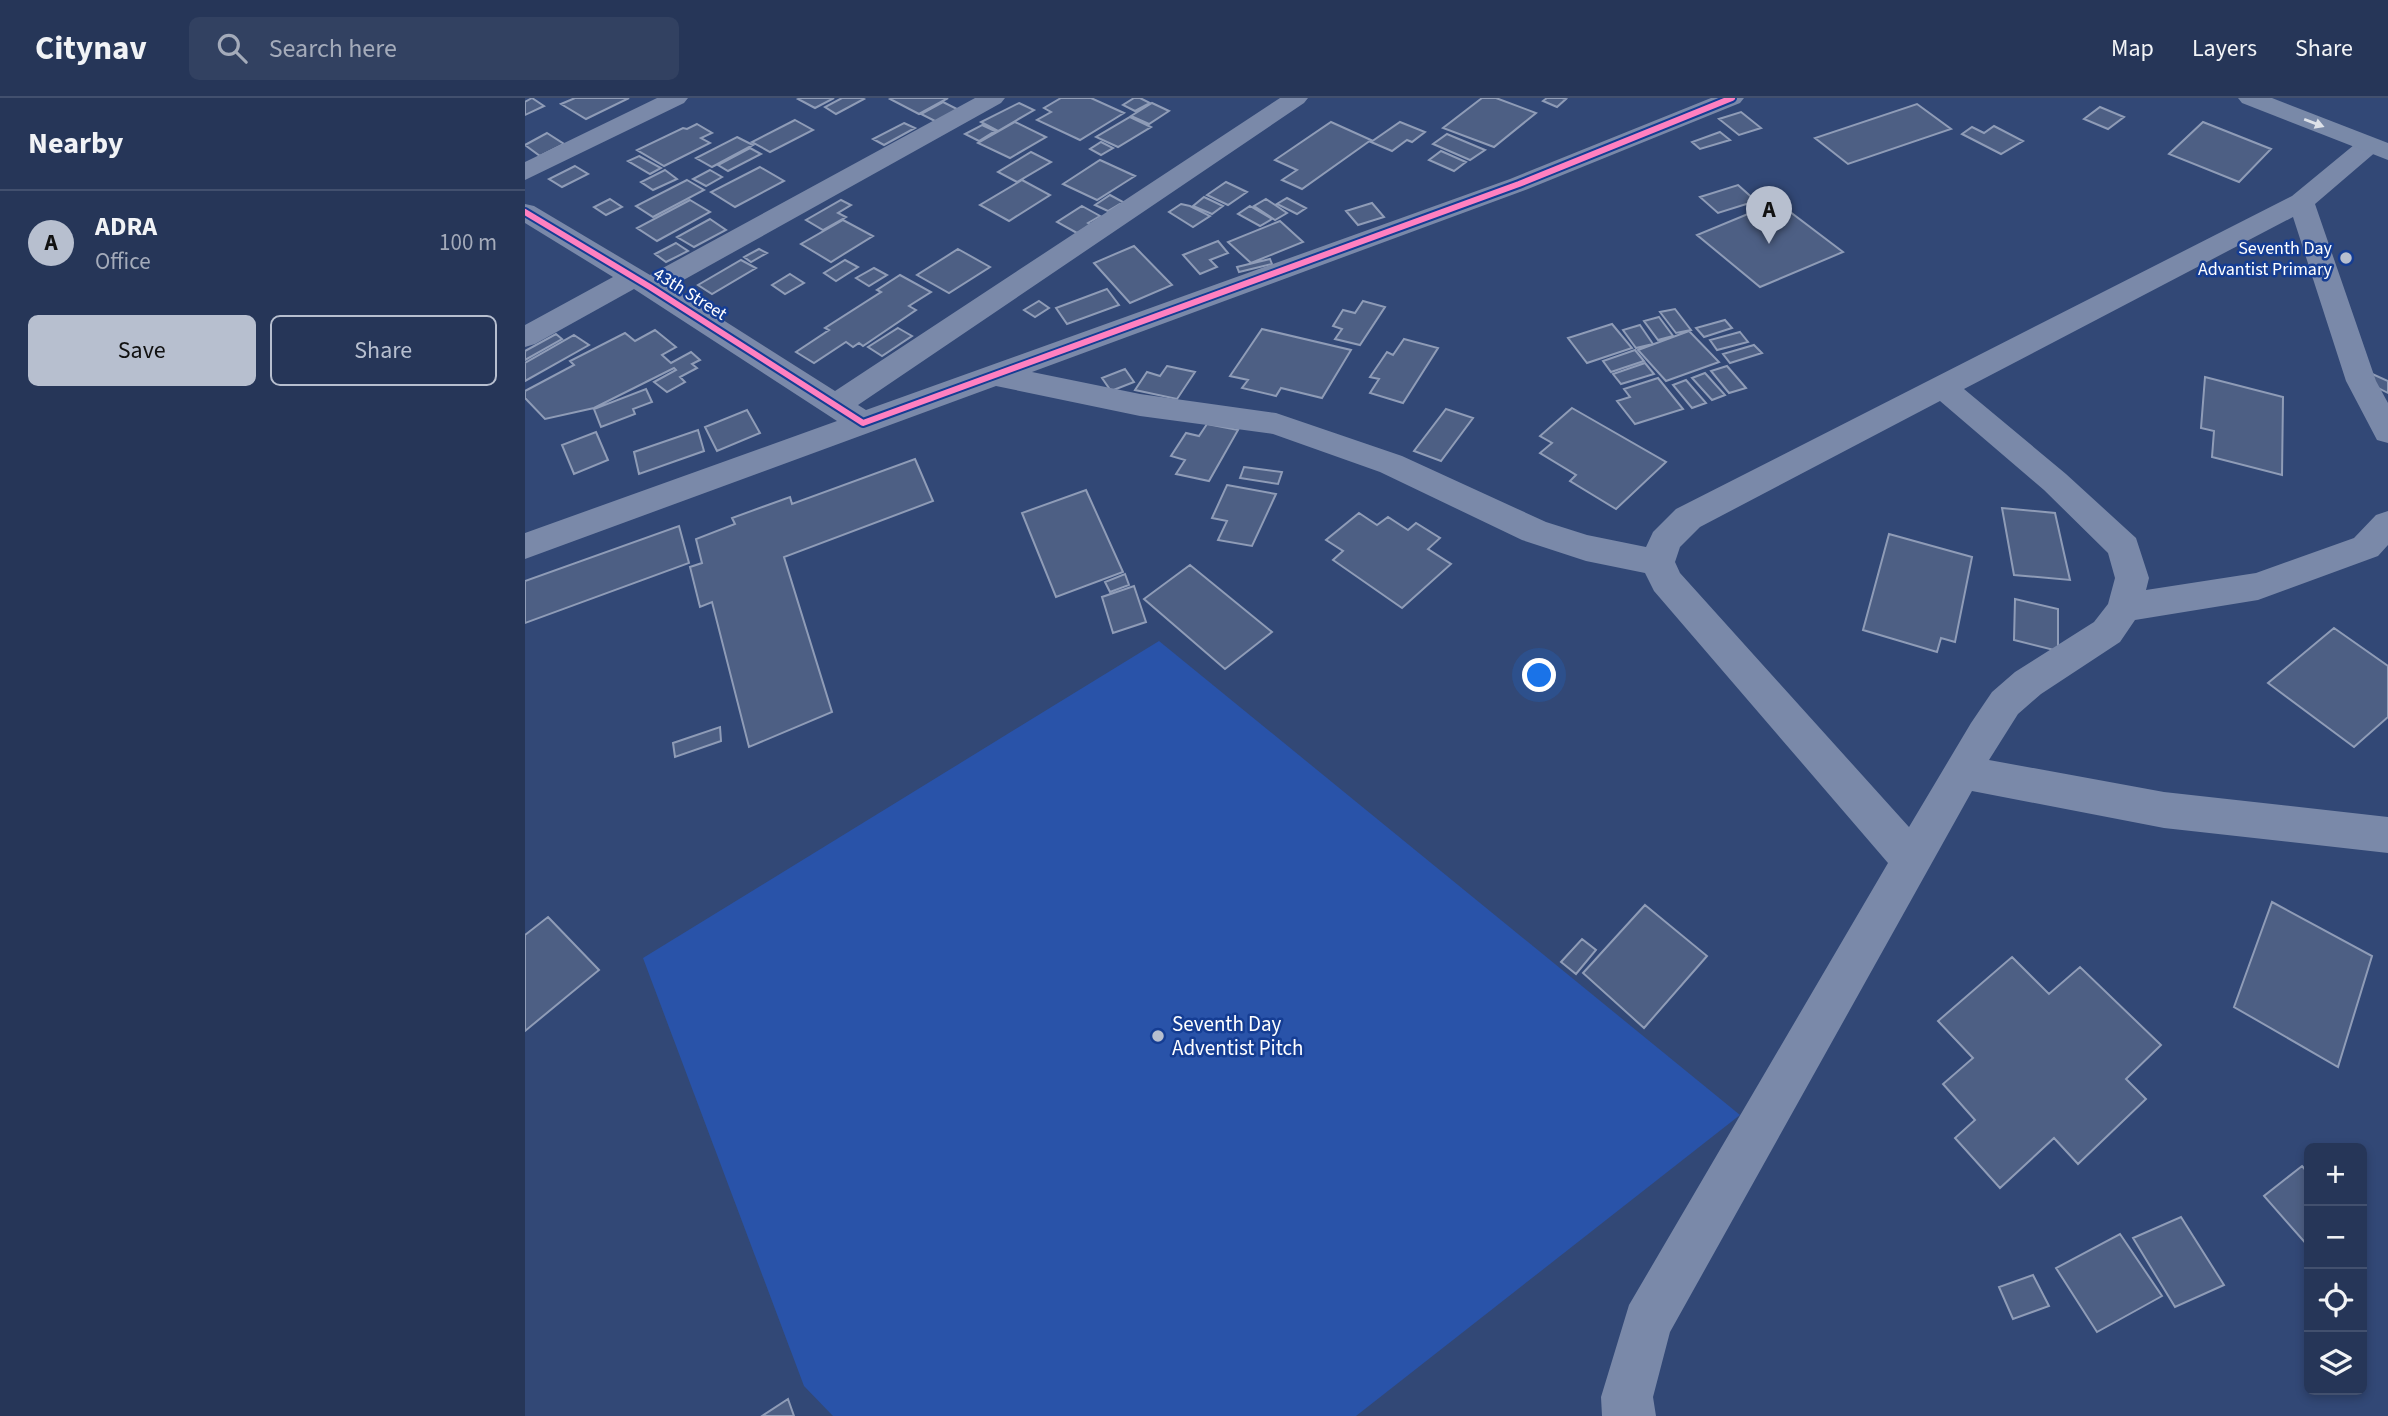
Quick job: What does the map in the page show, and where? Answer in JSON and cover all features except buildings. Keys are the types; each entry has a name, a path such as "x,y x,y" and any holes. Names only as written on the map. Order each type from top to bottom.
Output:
{"main road":[{"path":"2251,98 2382,142"},
{"path":"2310,98 2382,142"}],"street":[{"path":"525,172 676,98"},
{"path":"525,337 642,282 993,98"},
{"path":"849,414 1296,98"},
{"path":"525,546 849,414 994,375 1520,184 1732,98"},
{"path":"1912,860 1667,581 1658,562 1665,541 1688,518 2301,202 2382,142"},
{"path":"2301,202 2361,381 2388,432"},
{"name":"43th Street","path":"525,212 642,282 849,414"},
{"path":"994,375 1140,405 1276,424 1391,464 1534,531 1586,548 1658,562"},
{"path":"1629,1416 1627,1397 1647,1323 1962,772 2005,703 2028,683 2108,632 2124,608 2132,578 2124,547 2055,482 1942,387"},
{"path":"2124,608 2258,586 2366,547 2388,524"},
{"path":"1962,772 2165,810 2388,835"}],"shaded area":[{"name":"Seventh Day Adventist Pitch","path":"1159,641 1740,1115 1356,1416 833,1416 804,1386 643,958"}],"cycle path":[{"path":"525,212 650,287 863,423 1519,184 1732,98"}],"place":[{"name":"ADRA","path":"1769,244"},
{"name":"Seventh Day Advantist Primary","path":"2346,258"},
{"name":"Seventh Day Adventist Pitch","path":"1158,1036"}]}
